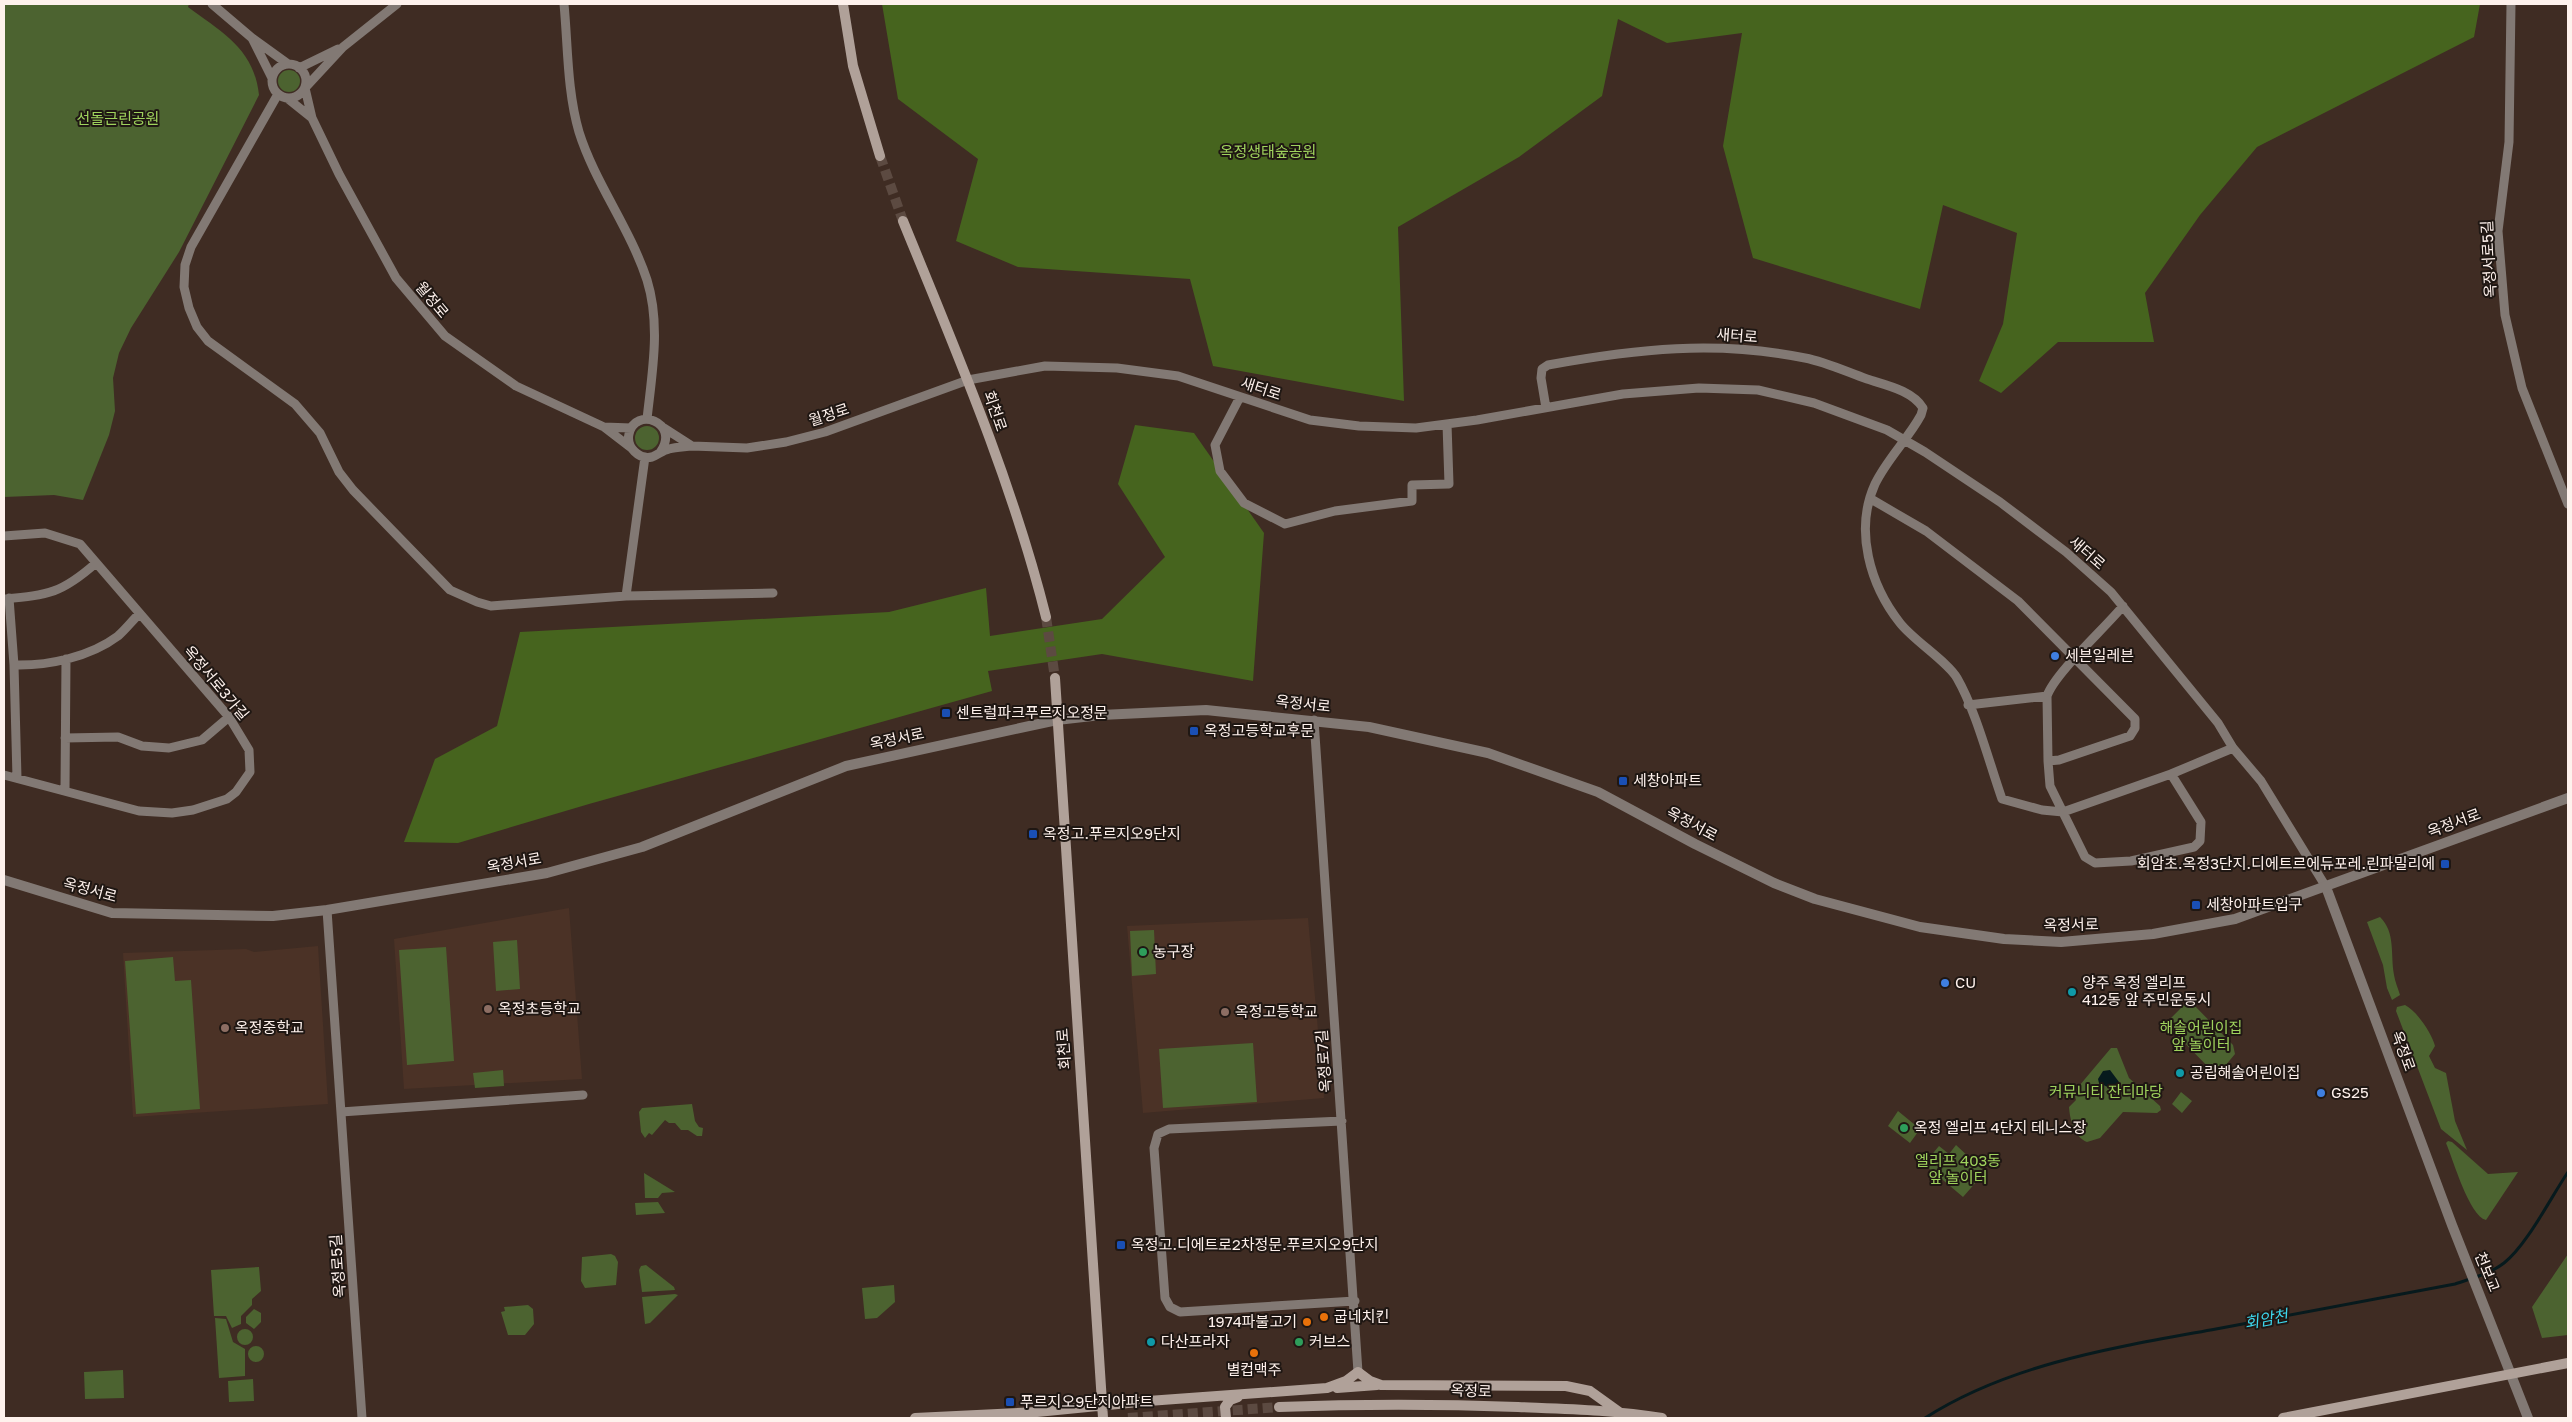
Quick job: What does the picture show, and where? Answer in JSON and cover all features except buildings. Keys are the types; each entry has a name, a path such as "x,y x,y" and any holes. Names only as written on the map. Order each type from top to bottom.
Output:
{"main road":[{"path":"843,4 853,66 880,156"},
{"name":"회천로","path":"903,221 968,380 1020,525 1046,617"},
{"name":"회천로","path":"1055,678 1103,1418"},
{"path":"2282,1418 2568,1363"},
{"path":"1327,1388 1346,1381 1358,1372 1370,1381 1380,1384"},
{"path":"915,1418 1037,1412 1102,1405 1380,1384 1566,1386 1590,1391 1622,1414"},
{"path":"1226,1418 1224,1413 1227,1403 1243,1394"},
{"name":"옥정로","path":"1279,1407 1369,1404 1433,1405 1571,1409 1662,1418"},
{"path":"1612,1418 1622,1414"}],"street":[{"path":"212,4 252,38 288,64 299,68 306,77 305,88 312,118"},
{"path":"287,98 298,96 343,47 397,4"},
{"path":"564,4 573,103 580,133 638,257 647,280 652,304 655,344 647,419"},
{"name":"옥정서로5길","path":"2511,4 2509,142 2498,231 2505,315 2522,388 2568,504"},
{"path":"252,38 272,78 274,90 312,118"},
{"path":"299,68 343,47"},
{"path":"272,78 278,68 288,64"},
{"path":"278,94 191,247 185,266 184,288 189,308 197,327 208,341 295,404 320,433 339,472 352,490 450,590 491,606 626,596 773,592"},
{"name":"월정로","path":"312,118 339,174 396,278 445,336 516,386 604,427"},
{"name":"새터로","path":"1546,408 1541,378 1542,369 1548,365 1610,354 1662,348 1715,348 1765,351 1807,358 1910,395 1923,408 1919,419 1875,484 1866,518 1866,540 1879,591 1900,622 1957,676 2002,799 2042,810 2063,812 2171,774 2232,748"},
{"name":"새터로","path":"968,380 1044,366 1117,368 1178,376 1310,420 1416,428 1623,394 1699,388 1758,390 1814,403 1887,430 2000,502 2066,552 2123,606 2218,723 2232,748 2261,781 2326,887"},
{"name":"월정로","path":"661,451 692,446 747,448 786,442 825,432 968,380"},
{"path":"1240,397 1215,445 1220,471 1244,504 1285,524 1335,511 1412,500 1412,485 1449,484 1447,424"},
{"path":"630,447 629,434 631,428 636,423 647,419 654,420 692,446"},
{"path":"604,427 631,428"},
{"path":"604,427 639,455 650,458 661,451 666,440 664,428"},
{"path":"626,596 644,457"},
{"path":"1871,499 1926,531 2018,601 2135,719 2135,728 2130,736 2060,760 2048,761"},
{"name":"옥정서로3가길","path":"4,536 45,533 80,544 229,717 250,750 251,763 247,779 227,799 194,810 152,813 4,775"},
{"path":"16,778 14,665 6,599 50,594 74,583 96,563"},
{"path":"2123,606 2050,686 2047,696 2050,786 2085,857 2095,863 2131,861 2194,847 2200,841 2201,822 2171,774"},
{"path":"14,665 28,666 66,659 94,649 118,636 139,614"},
{"path":"65,790 66,659"},
{"path":"1968,705 2047,696"},
{"name":"옥정서로","path":"4,880 112,913 273,916 327,910 547,873 642,847 846,766 1057,720 1101,714 1206,710 1370,727 1479,751 1552,774 1598,792 1695,844 1774,882 1815,899 1920,927 2004,939 2062,942 2111,939 2190,929 2235,919 2568,798"},
{"path":"65,738 118,737 142,746 169,748 202,740 229,717"},
{"name":"옥정로7길","path":"1314,720 1355,1302 1358,1372"},
{"name":"옥정로","path":"2326,887 2452,1225"},
{"name":"옥정로5길","path":"327,910 362,1418"},
{"path":"341,1112 583,1095"},
{"path":"1342,1121 1183,1128 1163,1131 1158,1134 1154,1148 1163,1279 1167,1303 1174,1310 1180,1312 1355,1302"},
{"name":"천보교","path":"2452,1225 2512,1373"},
{"path":"2512,1373 2528,1418"}],"shaded area":[{"name":"옥정초등학교","path":"569,908 582,1079 404,1089 394,939"},
{"name":"옥정고등학교","path":"1308,918 1324,1098 1143,1113 1127,926"},
{"name":"옥정중학교","path":"318,946 328,1104 133,1117 123,953 246,949 254,952"},
{"path":"2110,1070 2119,1082 2112,1089 2099,1083 2098,1079 2103,1071"}],"green space":[{"name":"선돌근린공원","path":"4,4 189,4 188,7 225,34 244,54 256,79 259,95 179,252 131,328 119,353 113,378 115,411 109,435 83,500 54,495 4,497"},
{"name":"옥정생태숲공원","path":"882,4 2480,4 2474,37 2257,147 2200,215 2145,293 2154,342 2058,342 2001,393 1979,381 2003,324 2017,233 1943,205 1920,309 1753,258 1723,146 1742,33 1667,43 1618,19 1602,96 1519,157 1398,227 1404,401 1213,366 1190,279 1018,267 956,241 978,159 898,99"},
{"path":"285,70 293,70 300,77 300,85 293,92 285,92 278,85 278,77"},
{"path":"1135,425 1194,433 1264,533 1253,681 1102,654 988,671 992,691 589,804 458,843 404,842 435,759 497,726 520,632 889,612 986,588 990,636 1102,619 1165,557 1118,484"},
{"path":"647,426 655,430 659,438 655,446 647,450 639,446 635,438 639,430"},
{"path":"2380,917 2385,923 2392,944 2394,975 2400,995 2392,1000 2387,988 2383,965 2367,922"},
{"name":"농구장","path":"1154,930 1156,974 1132,976 1130,931"},
{"path":"517,940 520,989 496,991 493,942"},
{"path":"446,947 454,1061 407,1065 399,950"},
{"path":"173,957 175,981 191,980 200,1109 136,1114 125,961"},
{"name":"해솔어린이집 앞 놀이터","path":"2185,1004 2193,1004 2233,1045 2235,1054 2220,1072 2214,1073 2169,1027 2170,1019"},
{"path":"2405,1005 2419,1017 2433,1041 2435,1046 2429,1056 2435,1068 2446,1073 2455,1121 2467,1150 2441,1129 2396,1011 2397,1007"},
{"path":"1253,1043 1257,1102 1163,1108 1159,1049"},
{"name":"커뮤니티 잔디마당","path":"2111,1048 2117,1048 2129,1078 2160,1106 2161,1110 2157,1113 2123,1112 2100,1138 2087,1142 2076,1132 2070,1117 2069,1107 2076,1100 2074,1092"},
{"path":"503,1070 504,1086 475,1088 473,1073"},
{"path":"2181,1092 2192,1101 2182,1113 2172,1104"},
{"path":"692,1104 695,1121 699,1127 703,1128 702,1136 697,1136 688,1130 681,1130 675,1123 669,1123 665,1120 652,1135 649,1133 645,1138 641,1132 639,1112 642,1108"},
{"name":"옥정 엘리프 4단지 테니스장","path":"1898,1111 1920,1129 1910,1143 1888,1126"},
{"path":"2448,1141 2452,1142 2488,1174 2518,1172 2486,1220 2474,1209 2468,1198 2446,1143"},
{"name":"엘리프 403동 앞 놀이터","path":"1956,1145 1985,1172 1963,1197 1924,1164 1939,1146 1949,1154"},
{"path":"644,1173 675,1192 662,1193 658,1198 645,1198"},
{"path":"658,1202 665,1213 636,1215 635,1203"},
{"path":"611,1254 615,1256 618,1262 616,1285 585,1288 581,1281 582,1257"},
{"path":"2568,1254 2568,1335 2542,1338 2532,1307"},
{"path":"646,1265 674,1287 675,1290 642,1292 639,1270 641,1266"},
{"path":"259,1267 261,1291 252,1299 252,1305 241,1316 241,1324 232,1328 226,1316 214,1316 211,1270"},
{"path":"894,1285 895,1302 877,1318 865,1319 862,1288"},
{"path":"678,1295 650,1323 645,1324 642,1297"},
{"path":"528,1305 533,1309 534,1324 525,1335 508,1335 501,1312 505,1311 504,1307"},
{"path":"254,1309 261,1313 261,1322 254,1329 246,1323 246,1317"},
{"path":"215,1318 226,1319 233,1342 245,1349 245,1376 219,1378"},
{"path":"245,1329 253,1337 245,1345 237,1337"},
{"path":"253,1346 259,1346 264,1351 262,1360 253,1362 248,1357 248,1351"},
{"path":"123,1370 124,1398 85,1399 84,1372"},
{"path":"253,1379 254,1401 229,1402 228,1381"}],"waterway":[{"name":"회암천","path":"1925,1418 1958,1399 1993,1383 2029,1370 2066,1360 2141,1343 2455,1284 2481,1275 2499,1267 2513,1255 2530,1233 2568,1172"}],"tunnel":[{"path":"880,156 903,221"},
{"path":"1046,617 1055,678"},
{"path":"1128,1418 1279,1407"}],"place":[{"name":"세븐일레븐","path":"2055,656"},
{"name":"센트럴파크푸르지오정문","path":"946,713"},
{"name":"옥정고등학교후문","path":"1194,731"},
{"name":"세창아파트","path":"1623,781"},
{"name":"옥정고.푸르지오9단지","path":"1033,834"},
{"name":"회암초.옥정3단지.디에트르에듀포레.린파밀리에","path":"2445,864"},
{"name":"세창아파트입구","path":"2196,905"},
{"name":"농구장","path":"1143,952"},
{"name":"CU","path":"1945,983"},
{"name":"양주 옥정 엘리프 412동 앞 주민운동시","path":"2072,992"},
{"name":"옥정초등학교","path":"488,1009"},
{"name":"옥정고등학교","path":"1225,1012"},
{"name":"옥정중학교","path":"225,1028"},
{"name":"공립해솔어린이집","path":"2180,1073"},
{"name":"GS25","path":"2321,1093"},
{"name":"옥정 엘리프 4단지 테니스장","path":"1904,1128"},
{"name":"옥정고.디에트로2차정문.푸르지오9단지","path":"1121,1245"},
{"name":"굽네치킨","path":"1324,1317"},
{"name":"1974파불고기","path":"1307,1322"},
{"name":"다산프라자","path":"1151,1342"},
{"name":"커브스","path":"1299,1342"},
{"name":"별컵맥주","path":"1254,1353"},
{"name":"푸르지오9단지아파트","path":"1010,1402"}]}
